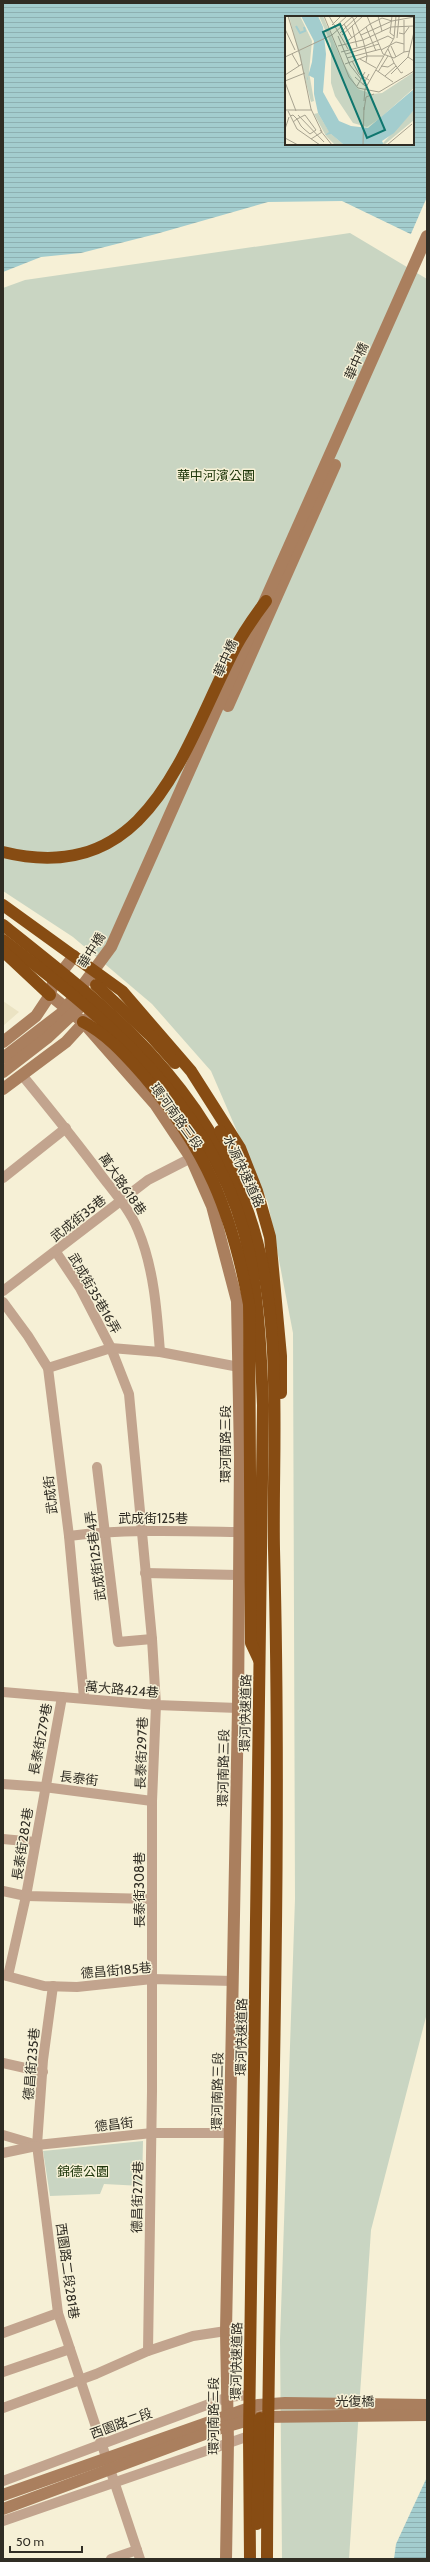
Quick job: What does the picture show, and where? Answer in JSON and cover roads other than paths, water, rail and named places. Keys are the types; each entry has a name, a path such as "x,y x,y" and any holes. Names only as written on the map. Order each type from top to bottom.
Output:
{"highway":[{"path":"3,858 49,859 94,849 110,842 125,832 154,805 173,774 233,650 266,601"},
{"path":"3,852 49,859"},
{"path":"3,905 122,990 191,1071 240,1148 257,1191 270,1237 281,1356 281,1592 280,1649 278,1664"},
{"name":"水源快速道路","path":"3,925 91,994 138,1038 174,1078 202,1119 229,1166 249,1214 260,1254 269,1310 274,1410 268,1516"},
{"name":"水源快速道路","path":"3,940 80,999 149,1065 186,1111 217,1165 241,1227 249,1256 256,1300 268,1516"},
{"path":"3,950 50,995"},
{"path":"96,985 150,1035 178,1066 198,1095 232,1152 257,1212 260,1254"},
{"path":"83,1022 97,1029 118,1048 162,1097 182,1125 201,1155 226,1211 240,1256 249,1304 250,1643 260,1663"},
{"path":"267,2559 268,2329 278,1664 268,1516"},
{"name":"環河快速道路","path":"250,2559 249,2395 260,1663 268,1516"},
{"path":"256,2559 258,2446 268,2329"}],"main road":[{"name":"華中橋","path":"3,1058 63,1012 111,947 427,236"},
{"name":"華中橋","path":"3,1072 68,1020 96,985 121,946 275,603 427,254"},
{"path":"3,1042 36,1016 50,995 53,983 74,956"},
{"path":"3,1089 66,1042 83,1022 92,1014 110,1004 122,990"},
{"name":"環河南路三段","path":"50,995 83,1022 155,1104 191,1158 212,1206 227,1257 237,1301 239,1367 238,1708 226,2331 228,2397 226,2559"},
{"path":"36,1016 55,1014 68,1026 66,1042"},
{"name":"光復橋","path":"259,2411 286,2402 427,2405"},
{"path":"3,2495 259,2411"},
{"path":"3,2509 221,2428 259,2411"},
{"name":"光復橋","path":"259,2411 283,2415 427,2415"}],"street":[{"name":"萬大路618巷","path":"22,1075 66,1128 121,1201 138,1230 146,1255 157,1312 160,1352"},
{"path":"3,1178 66,1128"},
{"name":"武成街35巷","path":"3,1291 56,1252 148,1180 191,1158"},
{"name":"武成街35巷16弄","path":"56,1252 80,1288 112,1348 128,1394 142,1531"},
{"name":"武成街","path":"3,1302 28,1336 48,1368 69,1536 84,1698"},
{"path":"48,1368 112,1348 160,1352 239,1367"},
{"name":"武成街125巷4弄","path":"97,1467 118,1642 152,1639"},
{"name":"武成街125巷","path":"69,1536 105,1532 142,1531 238,1532"},
{"name":"長泰街297巷","path":"142,1531 152,1639 156,1705 152,1801"},
{"path":"145,1573 238,1575"},
{"name":"萬大路424巷","path":"3,1692 156,1705 238,1708"},
{"name":"長泰街279巷","path":"44,1787 62,1697"},
{"name":"長泰街","path":"3,1784 44,1787 152,1801"},
{"name":"長泰街282巷","path":"6,1975 26,1896 44,1787"},
{"name":"長泰街308巷","path":"152,1801 152,2132"},
{"path":"3,1839 35,1842"},
{"path":"3,1891 26,1896 152,1899"},
{"name":"德昌街185巷","path":"6,1975 44,1986 77,1987 152,1979 233,1981"},
{"name":"德昌街235巷","path":"38,2145 43,2072 53,1986"},
{"path":"3,2063 43,2072"},
{"name":"德昌街","path":"3,2135 38,2145 152,2132 230,2133"},
{"name":"德昌街272巷","path":"148,2351 152,2132"},
{"path":"3,2153 38,2145"},
{"name":"西園路二段281巷","path":"38,2145 58,2313 138,2554"},
{"path":"3,2333 58,2313"},
{"path":"3,2408 80,2380 148,2351 192,2336 226,2331"},
{"path":"3,2372 70,2349"},
{"name":"西園路二段","path":"3,2481 228,2397 249,2395"},
{"path":"3,2521 249,2436"},
{"path":"110,2559 138,2554"}],"water":[{"path":"3,3 427,3 427,242 342,201 268,202 156,234 81,253 41,257 3,272"},
{"path":"427,2477 427,2559 394,2559 396,2544"}],"park label":[{"name":"華中河濱公園","path":"216,475"},
{"name":"錦德公園","path":"83,2171"}]}
